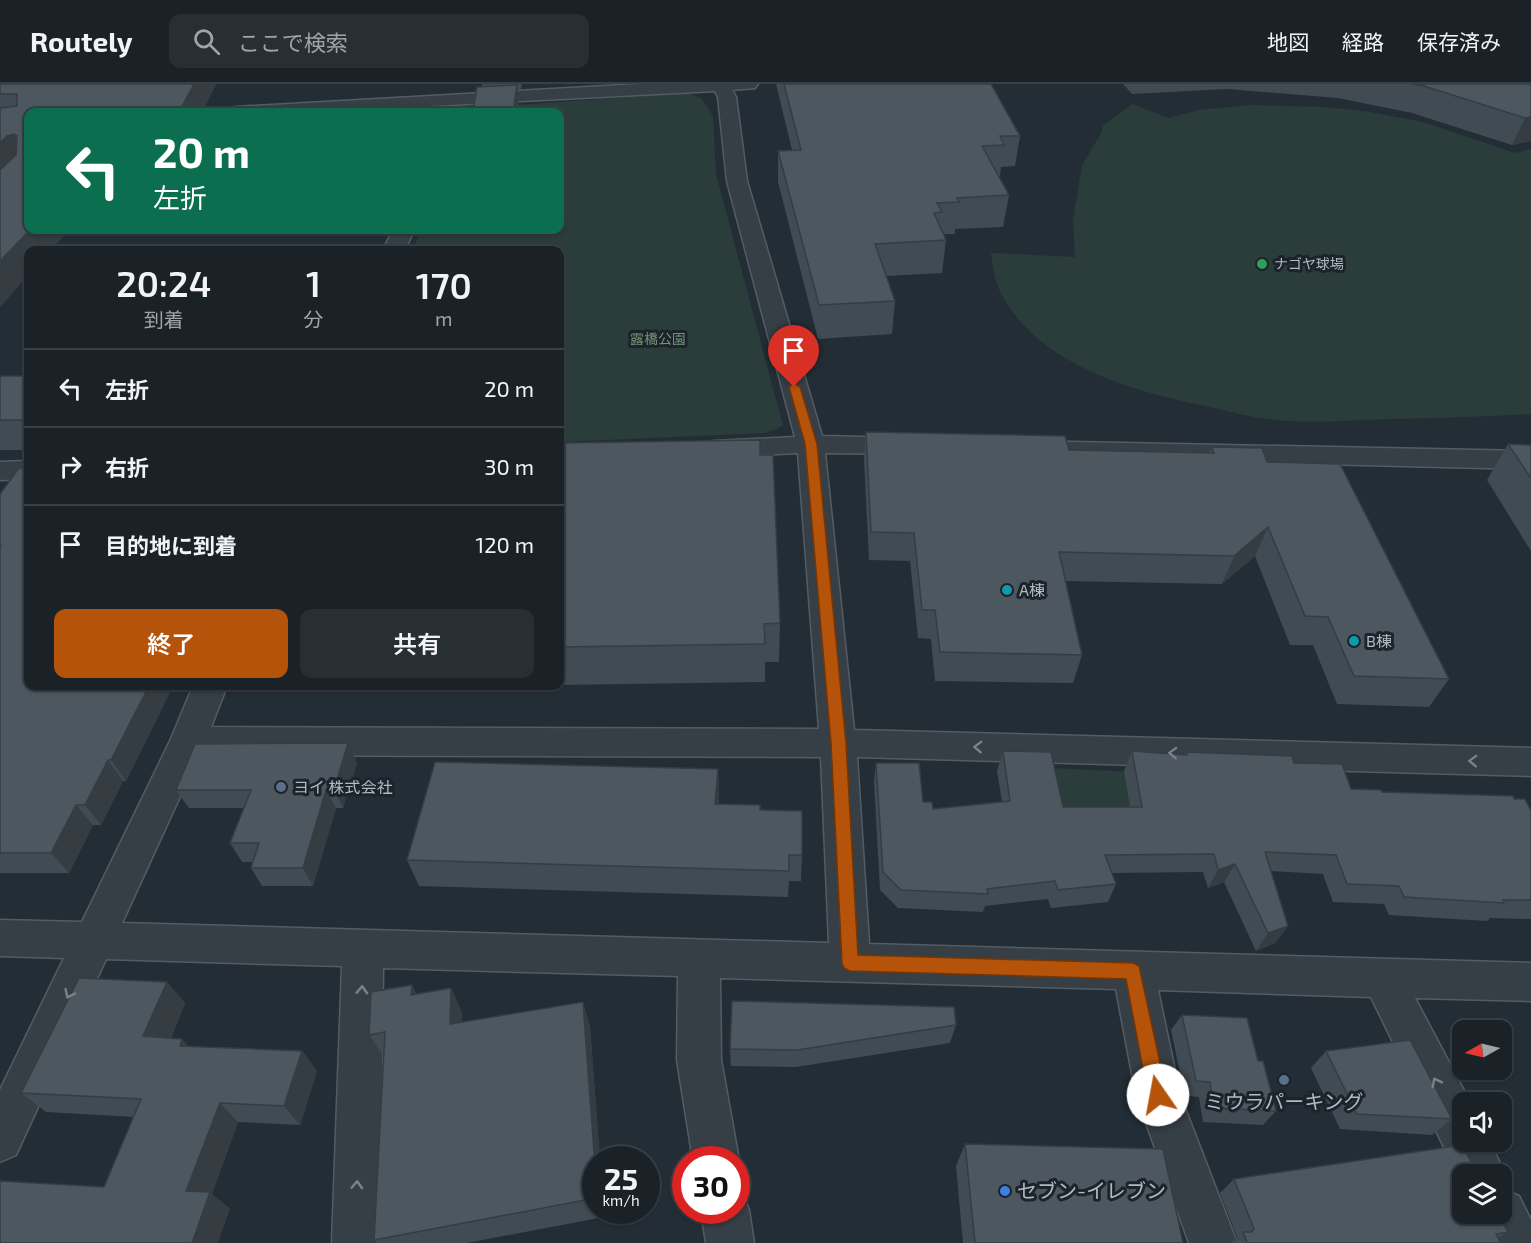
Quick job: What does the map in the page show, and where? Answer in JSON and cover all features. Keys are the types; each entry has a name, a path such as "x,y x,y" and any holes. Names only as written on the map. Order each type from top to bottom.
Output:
{"street":[{"path":"300,108 749,84"},
{"path":"720,85 727,97 736,181 811,444 838,743 850,963"},
{"path":"691,450 811,444 929,446"},
{"path":"1000,448 1531,460"},
{"path":"6,483 24,473"},
{"path":"0,1139 188,741 208,690"},
{"path":"188,741 838,743 1531,762"},
{"path":"0,938 1531,982"},
{"path":"356,1243 363,949"},
{"path":"699,958 699,1060 714,1146"},
{"path":"1133,971 1158,1095 1213,1243"},
{"path":"1383,978 1452,1115"},
{"path":"727,1224 730,1243"},
{"path":"1507,1224 1516,1243"}],"green space":[{"name":"露橋公園","path":"689,93 701,98 713,116 716,174 783,426 766,433 564,442 564,246 415,246 419,234 564,234 564,108 471,108"},
{"name":"ナゴヤ球場","path":"1132,104 1168,118 1199,110 1249,105 1324,107 1370,112 1423,122 1515,153 1531,149 1531,414 1319,422 1258,418 1177,400 1117,382 1087,370 1060,355 1035,336 1015,315 999,289 991,253 1075,257 1073,220 1082,165 1103,126"},
{"path":"1052,768 1173,774 1185,821 1060,816"}],"building":[{"path":"0,84 194,84 181,108 24,108 24,234 26,234 0,261 0,170 16,155 17,136 14,134 7,136 0,143 0,108 17,106 17,94 0,94"},
{"path":"784,84 991,84 1020,136 1000,136 1004,145 982,146 1009,195 957,198 959,202 937,203 942,212 934,213 946,240 875,244 895,301 819,305 778,151 801,150"},
{"path":"1413,84 1531,84 1531,117 1525,118"},
{"path":"517,85 514,108 474,108 477,87"},
{"path":"0,376 24,376 24,420 0,420"},
{"path":"866,432 1065,436 1069,450 1214,453 1212,447 1262,448 1267,462 1340,464 1449,679 1354,676 1328,617 1305,616 1268,527 1234,556 1059,552 1082,655 940,652 935,610 922,610 914,533 871,532"},
{"path":"760,440 760,455 773,455 780,623 764,624 765,644 564,647 564,443"},
{"path":"1508,444 1531,445 1531,478"},
{"path":"19,468 24,468 24,690 147,690 85,805 76,805 51,853 0,853 0,494"},
{"path":"348,743 334,790 326,790 303,868 251,868 259,843 230,843 251,790 176,790 195,744"},
{"path":"1003,751 1051,752 1063,807 1142,807 1132,751 1187,755 1186,752 1292,756 1294,763 1342,764 1351,789 1513,796 1514,799 1525,799 1531,811 1531,900 1503,900 1504,903 1404,897 1399,886 1347,884 1336,855 1265,852 1288,926 1268,933 1235,864 1218,870 1214,854 1105,855 1116,884 1058,890 1055,881 987,889 988,894 901,890 883,872 876,763 919,763 923,802 932,802 933,809 1010,801"},
{"path":"435,762 718,769 715,804 760,805 760,810 802,811 802,855 789,855 789,871 407,860"},
{"path":"79,978 167,982 143,1036 182,1039 180,1046 302,1051 284,1106 220,1103 186,1191 210,1192 192,1243 0,1243 0,1181 104,1187 141,1099 21,1093"},
{"path":"412,985 411,995 451,988 450,1024 583,1002 594,1146 582,1146 582,1201 374,1240 385,1032 369,1035 371,992"},
{"path":"732,1001 954,1007 956,1025 797,1050 730,1049"},
{"path":"1182,1015 1247,1018 1258,1061 1263,1061 1276,1111 1214,1108 1210,1082 1196,1081"},
{"path":"1410,1040 1452,1119 1357,1114 1326,1051"},
{"path":"965,1144 1163,1149 1183,1243 975,1243"},
{"path":"1452,1146 1452,1152 1466,1152 1472,1164 1452,1164 1452,1224 1504,1224 1508,1232 1496,1234 1501,1243 1247,1243 1243,1232 1252,1232 1254,1229 1234,1179"}],"place":[{"name":"ナゴヤ球場","path":"1262,264"},
{"name":"A棟","path":"1007,590"},
{"name":"B棟","path":"1354,641"},
{"name":"ヨイ 株式会社","path":"281,787"},
{"name":"ミウラパーキング","path":"1284,1080"},
{"name":"セブン-イレブン","path":"1005,1191"}],"route":[{"path":"794,387 811,444 838,743 850,963 1133,971 1158,1095"}]}
